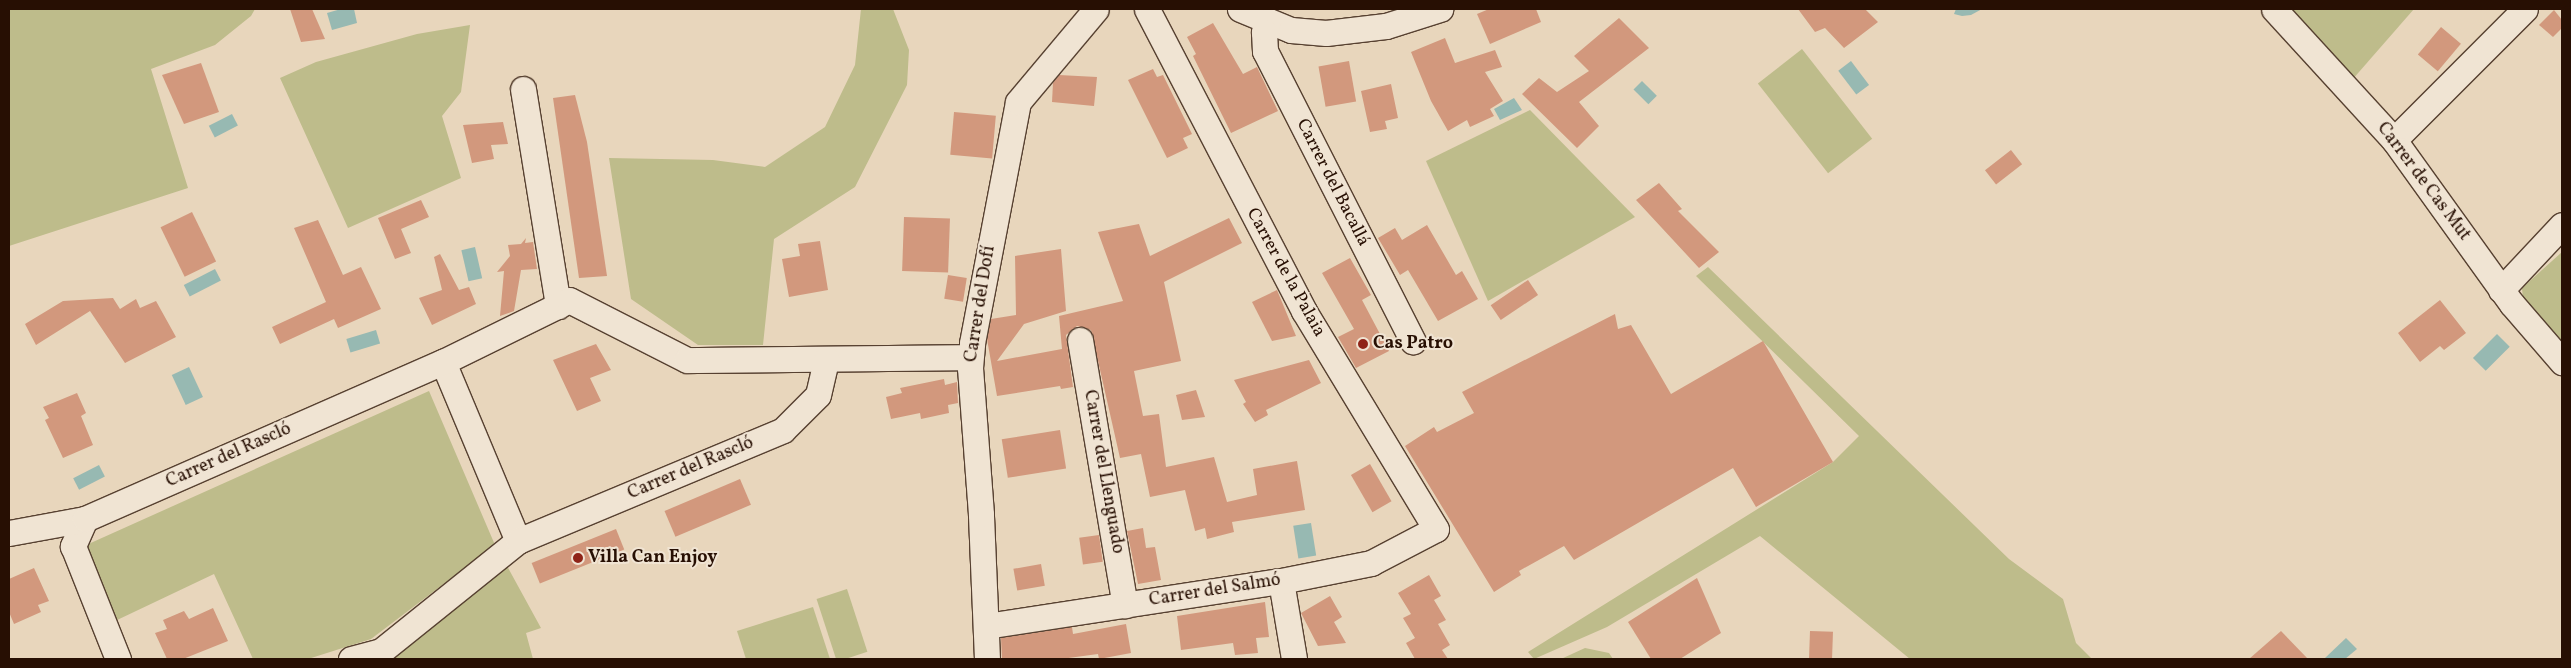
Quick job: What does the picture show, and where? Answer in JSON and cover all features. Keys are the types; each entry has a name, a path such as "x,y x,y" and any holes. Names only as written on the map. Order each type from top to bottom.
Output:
{"street":[{"name":"Carrer del Dofí","path":"987,659 970,357 1018,102 1096,9"},
{"name":"Carrer de la Palaia","path":"1147,9 1304,311 1436,529"},
{"path":"1240,9 1291,30 1326,33 1386,26 1435,11"},
{"name":"Carrer de Cas Mut","path":"2274,9 2394,140 2501,290 2543,344 2562,362"},
{"path":"2394,140 2525,9"},
{"name":"Carrer del Bacallá","path":"1268,21 1264,32 1264,51 1413,342"},
{"path":"523,89 558,306"},
{"path":"2501,290 2562,225"},
{"name":"Carrer del Rascló","path":"9,533 85,519 443,362 569,300 687,360 970,357"},
{"name":"Carrer del Llenguado","path":"1080,340 1125,604"},
{"name":"Carrer del Rascló","path":"351,659 381,651 518,541 782,430 818,395 826,359"},
{"path":"443,362 518,541"},
{"path":"85,519 73,546 118,659"},
{"name":"Carrer del Salmó","path":"986,626 1281,581 1370,563 1436,529"},
{"path":"1281,581 1294,659"}],"shaded area":[{"path":"9,9 255,9 251,16 215,45 151,69 188,188 9,246"},
{"path":"861,9 893,9 909,50 907,85 855,187 774,239 763,345 698,345 631,299 609,158 713,160 765,167 825,127 855,65"},
{"path":"2287,9 2414,9 2352,80"},
{"path":"470,25 461,92 442,116 461,178 348,228 280,78 316,62 417,34"},
{"path":"1802,49 1872,139 1828,173 1758,83"},
{"path":"1530,110 1635,217 1488,301 1426,161"},
{"path":"2562,252 2562,344 2523,299 2522,288"},
{"path":"1708,267 2009,559 2063,599 2076,643 2092,659 1910,659 1760,536 1607,627 1534,659 1528,652 1833,462 1859,436 1696,276"},
{"path":"429,391 495,545 371,639 308,659 253,659 214,574 115,621 84,546"},
{"path":"506,564 541,628 526,633 533,659 391,659"},
{"path":"847,589 867,652 845,659 836,659 817,599"},
{"path":"813,607 830,659 746,659 737,631"},
{"path":"1585,648 1609,653 1613,659 1561,659"}],"water":[{"path":"341,9 354,9 357,23 332,30 327,13"},
{"path":"1956,9 1982,9 1971,15 1962,16 1954,14"},
{"path":"1851,61 1869,85 1856,95 1838,71"},
{"path":"1642,81 1657,96 1648,104 1634,89"},
{"path":"1514,98 1522,110 1500,120 1494,109"},
{"path":"232,114 238,126 215,137 209,126"},
{"path":"475,247 482,278 469,281 461,250"},
{"path":"215,269 221,281 190,296 184,285"},
{"path":"376,330 380,343 350,352 346,339"},
{"path":"2497,334 2510,347 2486,371 2473,358"},
{"path":"189,367 203,397 186,405 172,375"},
{"path":"99,465 105,477 79,490 73,478"},
{"path":"1311,523 1316,556 1298,558 1293,526"},
{"path":"2346,638 2357,649 2345,659 2325,658"}],"building":[{"path":"290,9 312,9 325,39 301,42"},
{"path":"1489,9 1536,9 1541,22 1490,44 1477,14"},
{"path":"1798,9 1865,9 1878,22 1844,48 1825,28 1815,32"},
{"path":"2554,10 2562,20 2562,28 2553,37 2539,25"},
{"path":"1619,18 1649,48 1579,102 1599,126 1577,148 1522,94 1539,78 1557,92 1589,71 1574,56"},
{"path":"1213,23 1243,74 1257,67 1278,111 1231,133 1193,56 1196,54 1187,37"},
{"path":"2441,27 2461,44 2438,71 2418,55"},
{"path":"1445,38 1455,63 1495,50 1502,67 1485,72 1503,101 1490,109 1494,116 1470,127 1467,120 1448,131 1431,101 1411,52"},
{"path":"1349,61 1356,101 1326,107 1318,66"},
{"path":"201,63 219,112 184,124 162,75"},
{"path":"1153,69 1157,77 1163,75 1192,134 1183,138 1188,148 1167,158 1128,80"},
{"path":"1059,75 1097,77 1094,106 1052,102 1053,83"},
{"path":"1391,84 1398,118 1385,121 1387,129 1370,132 1361,91"},
{"path":"575,95 587,142 607,276 579,278 553,98"},
{"path":"954,112 996,116 992,158 950,155"},
{"path":"503,122 508,144 491,145 494,159 472,163 463,125"},
{"path":"2011,150 2022,164 1996,185 1985,170"},
{"path":"1659,183 1682,209 1678,211 1719,252 1699,268 1636,200"},
{"path":"421,200 429,217 401,229 411,253 395,259 378,218"},
{"path":"192,212 216,261 185,277 161,227"},
{"path":"904,217 950,219 948,273 902,271"},
{"path":"1229,218 1242,243 1164,282 1181,361 1134,371 1143,416 1159,414 1166,467 1214,457 1227,502 1257,495 1253,469 1297,461 1305,510 1232,522 1234,532 1207,539 1205,528 1195,531 1185,490 1150,497 1141,454 1120,458 1091,330 1077,326 1066,335 1073,387 1061,389 1060,386 997,396 987,339 991,319 1016,315 1015,256 1061,249 1066,311 1024,324 997,361 1062,349 1059,316 1123,301 1098,232 1139,224 1150,256"},
{"path":"318,220 343,275 361,267 381,309 338,328 334,319 280,344 272,327 326,302 294,228"},
{"path":"1427,225 1456,275 1462,271 1478,299 1438,321 1408,270 1400,275 1378,238 1395,228 1402,240"},
{"path":"526,238 525,243 533,242 537,269 521,270 514,311 500,316 504,271 497,272 510,256 508,245 521,244"},
{"path":"820,241 828,290 789,297 782,259 800,256 798,244"},
{"path":"440,254 459,290 469,287 476,304 432,325 419,298 442,290 434,257"},
{"path":"1350,258 1371,295 1362,300 1389,351 1356,368 1338,337 1354,329 1322,273"},
{"path":"948,275 967,278 963,302 944,299"},
{"path":"1528,280 1538,295 1501,320 1491,305"},
{"path":"1277,290 1296,336 1272,341 1252,302"},
{"path":"113,298 120,309 136,299 140,308 156,301 176,337 125,363 90,311 36,345 25,324 63,301"},
{"path":"2440,300 2466,333 2444,350 2440,346 2420,362 2398,333"},
{"path":"1615,314 1618,329 1631,325 1671,394 1763,341 1833,462 1756,507 1733,468 1574,560 1564,546 1519,571 1521,575 1494,592 1405,446 1434,427 1437,432 1474,413 1462,392"},
{"path":"596,344 611,370 590,378 601,401 577,411 553,360"},
{"path":"1309,360 1321,383 1266,410 1268,415 1255,422 1243,404 1246,402 1234,380"},
{"path":"944,379 945,385 957,382 958,403 948,405 949,413 921,419 920,413 891,419 886,397 902,393 900,388"},
{"path":"1196,390 1205,417 1182,420 1176,395"},
{"path":"77,393 86,413 81,416 93,445 63,458 45,420 49,418 43,407"},
{"path":"1060,430 1066,469 1008,478 1002,439"},
{"path":"1370,464 1392,501 1372,512 1351,475"},
{"path":"740,479 751,505 675,537 665,511"},
{"path":"1143,528 1146,548 1155,547 1161,580 1138,584 1127,531"},
{"name":"Villa Can Enjoy","path":"616,529 624,549 540,583 532,563"},
{"path":"1099,535 1103,562 1083,565 1079,538"},
{"path":"1041,564 1045,586 1017,591 1013,569"},
{"path":"34,568 49,601 38,605 41,612 14,624 9,612 9,579"},
{"path":"1429,575 1441,596 1434,600 1446,620 1438,624 1450,645 1442,650 1448,659 1415,659 1406,643 1415,638 1403,618 1411,614 1398,593"},
{"path":"1697,578 1721,633 1680,659 1651,659 1628,622"},
{"path":"1330,596 1342,617 1334,622 1346,643 1318,646 1301,613"},
{"path":"1265,602 1269,637 1256,638 1258,653 1235,655 1233,643 1181,650 1177,616"},
{"path":"213,608 228,641 183,659 167,659 155,633 167,629 163,620 184,611 189,619"},
{"path":"1126,624 1131,653 1099,659 1098,654 1061,659 1002,659 1001,638 1072,627 1073,634"},
{"path":"1810,631 1833,632 1832,659 1809,659"},
{"path":"2281,631 2308,659 2249,659"}],"place":[{"name":"Cas Patro","path":"1363,344"},
{"name":"Villa Can Enjoy","path":"578,558"}]}
